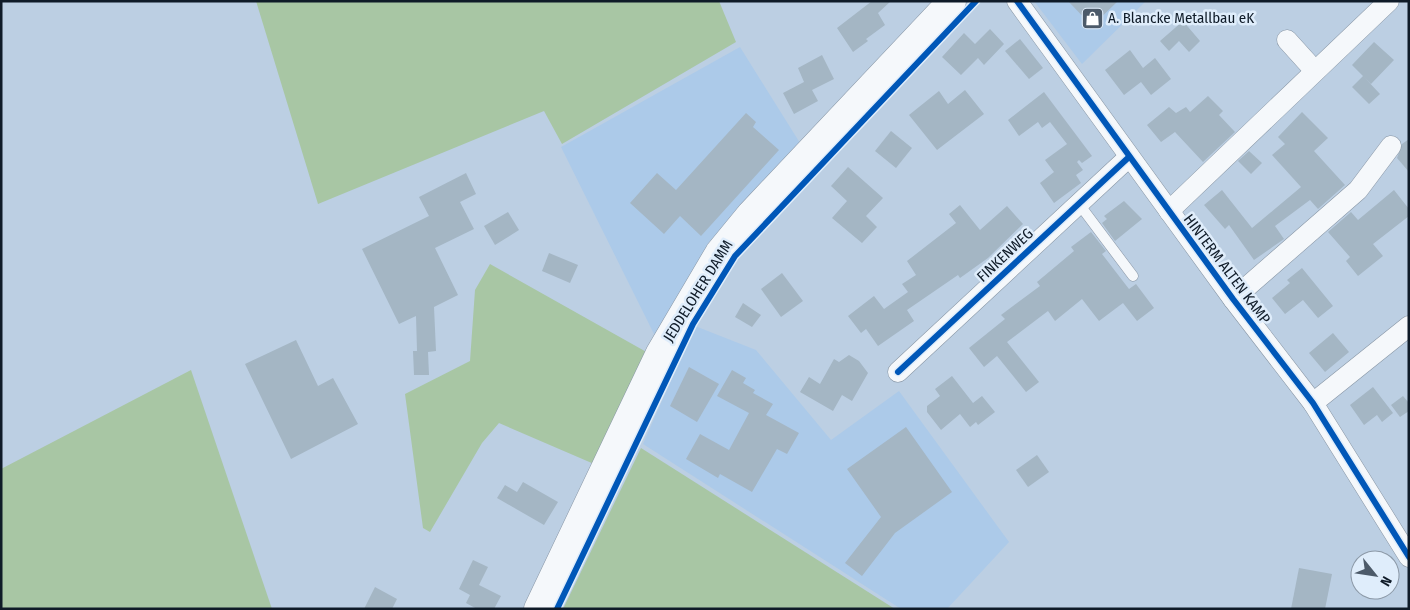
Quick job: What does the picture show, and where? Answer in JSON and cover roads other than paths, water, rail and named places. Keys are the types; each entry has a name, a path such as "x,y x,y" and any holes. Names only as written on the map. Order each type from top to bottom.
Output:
{"main road":[{"name":"JEDDELOHER DAMM","path":"538,609 660,353 719,253 751,214 952,1"}],"street":[{"name":"HINTERM ALTEN KAMP","path":"1017,1 1232,299 1313,403 1409,557"},
{"name":"HINTERM ALTEN KAMP","path":"1168,211 1390,1"},
{"path":"1287,40 1315,72"},
{"name":"HINTERM ALTEN KAMP","path":"1232,299 1358,190 1391,146"},
{"name":"FINKENWEG","path":"898,372 1129,157"},
{"path":"1313,403 1409,326"}],"lane":[{"path":"1079,204 1133,276"}],"place":[{"name":"A. Blancke Metallbau eK","path":"1092,18"}]}
